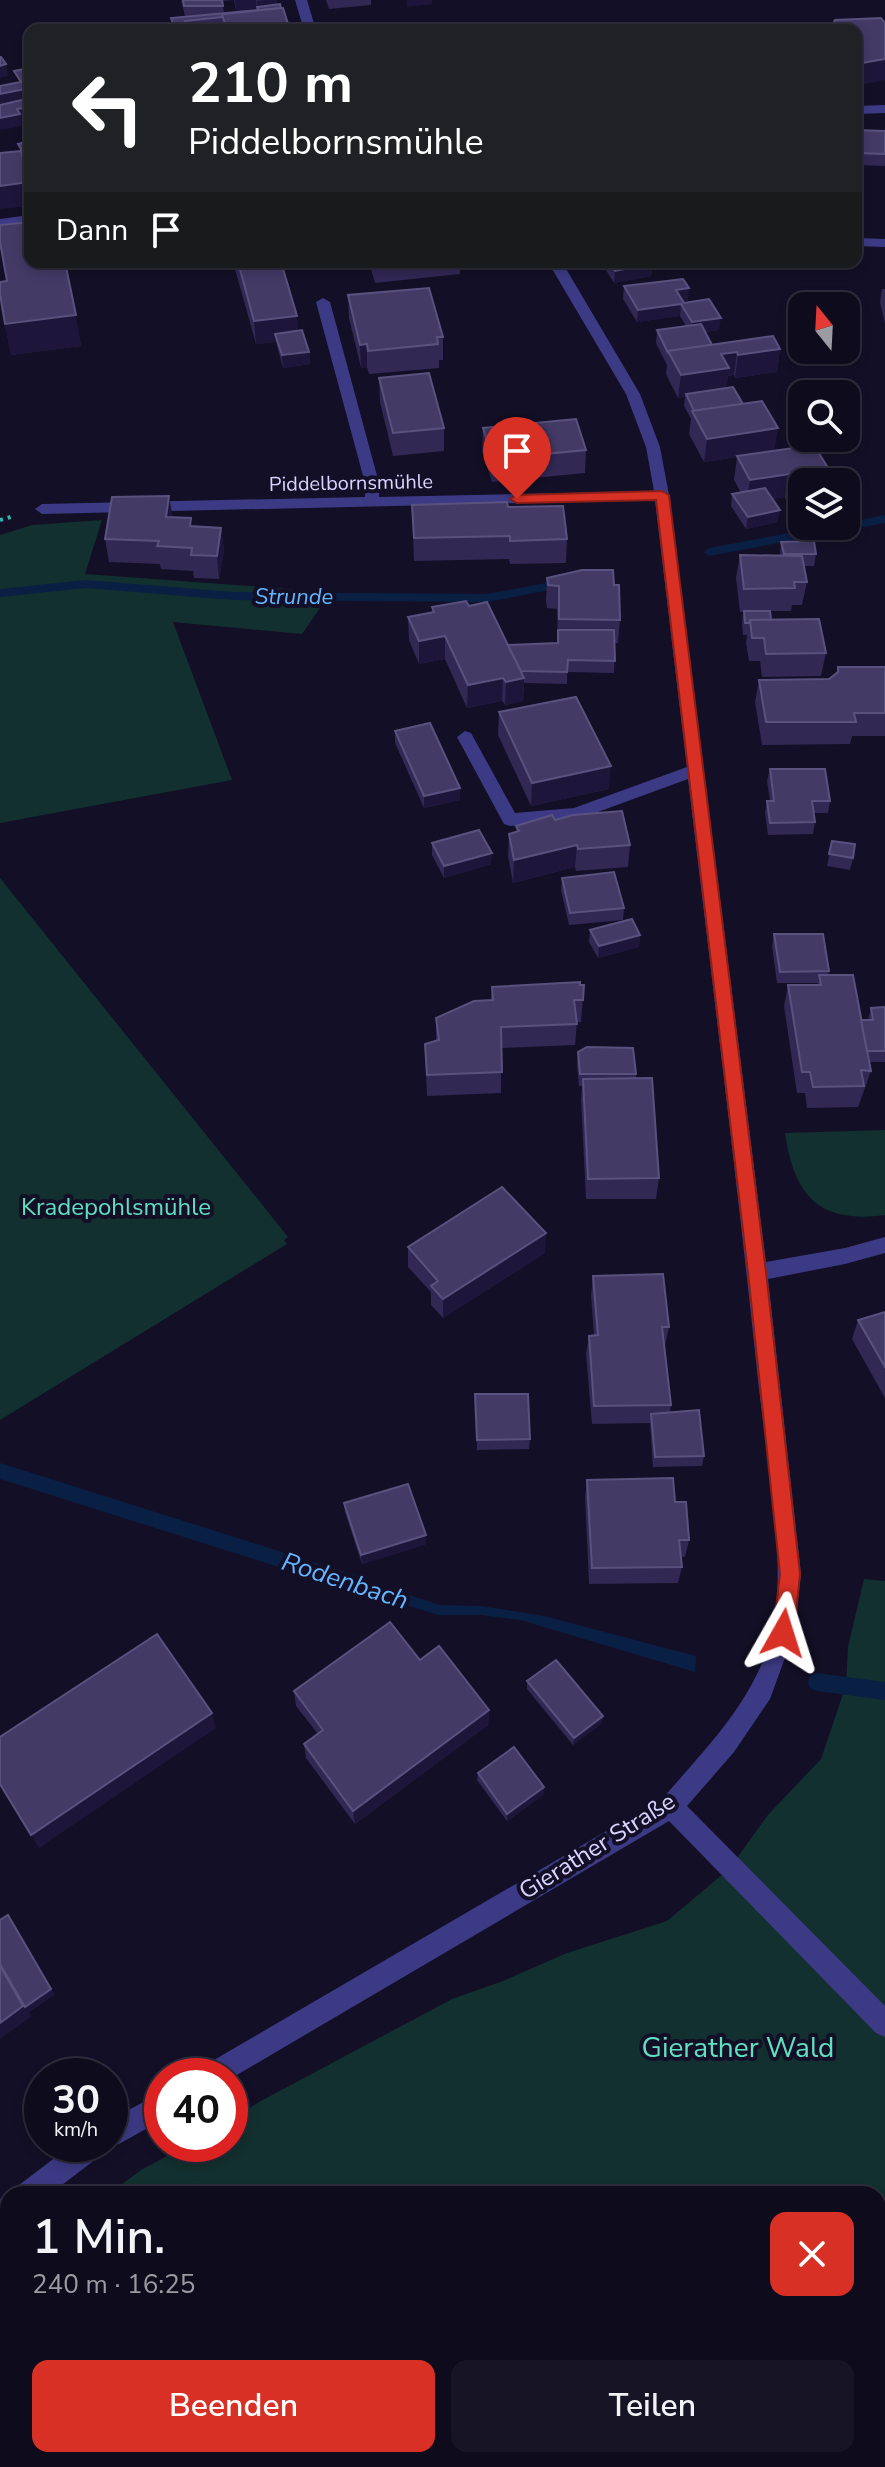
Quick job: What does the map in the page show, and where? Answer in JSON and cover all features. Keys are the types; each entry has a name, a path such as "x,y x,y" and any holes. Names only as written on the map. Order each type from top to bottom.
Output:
{"street":[{"path":"301,0 308,24"},
{"path":"862,110 885,109"},
{"path":"0,223 24,220"},
{"path":"862,242 885,243"},
{"name":"Gierather Straße","path":"242,2058 671,1806 726,1744 762,1691 783,1633 790,1574 757,1272 662,495 653,447 633,394 559,268"},
{"path":"323,302 372,483 372,503"},
{"name":"Piddelbornsmühle","path":"42,509 662,495"},
{"path":"465,737 510,820 576,814 696,770"},
{"path":"757,1272 845,1256 885,1245"},
{"path":"671,1806 885,2024"},
{"path":"39,2186 71,2162"}],"green space":[{"path":"102,520 85,574 331,592 302,634 173,622 232,780 0,823 0,535 32,525"},
{"name":"Kradepohlsmühle","path":"0,878 288,1237 284,1240 287,1244 0,1420"},
{"path":"885,1130 885,1215 862,1217 827,1210 803,1189 795,1174 785,1133"},
{"name":"Gierather Wald","path":"864,1579 885,1581 885,2186 120,2186 156,2162 248,2162 248,2109 259,2102 452,1999 567,1953 667,1921 729,1869 767,1816 821,1759 846,1685 848,1647"}],"water":[{"path":"336,1571 440,1605 481,1606 544,1616 696,1656 695,1672 520,1620 480,1615 438,1615 348,1587"}],"building":[{"path":"183,0 222,0 223,6 184,6"},
{"path":"280,4 281,8 222,14 223,17 185,21 186,24 160,24 173,23 171,18 258,10 257,7"},
{"path":"283,8 288,24 225,24 222,14"},
{"path":"881,18 885,23 885,59 862,63 862,24 833,24 835,20"},
{"path":"24,69 24,82 21,82 14,71"},
{"path":"24,81 24,89 0,94 0,86"},
{"path":"24,99 24,108 17,109 20,114 0,118 0,105"},
{"path":"862,130 885,131 885,154 862,153"},
{"path":"21,151 24,183 0,186 0,153"},
{"path":"24,223 24,268 66,268 76,315 5,324 0,282 7,281 0,225"},
{"path":"240,268 283,268 297,316 254,321"},
{"path":"683,279 689,288 676,290 684,303 709,299 721,318 692,322 681,304 638,310 624,286"},
{"path":"429,288 443,337 437,337 438,344 368,351 367,344 360,345 348,295"},
{"path":"701,324 712,345 668,353 657,330"},
{"path":"302,330 309,352 282,355 275,334"},
{"path":"773,336 780,349 738,355 737,352 721,354 729,368 681,375 668,351"},
{"path":"429,373 444,428 393,433 379,378"},
{"path":"733,387 743,404 694,411 686,394"},
{"path":"762,401 778,428 707,439 692,411"},
{"path":"576,419 586,450 492,459 483,428"},
{"path":"788,449 788,452 818,452 828,468 788,468 788,474 750,480 737,456"},
{"path":"765,488 780,510 748,517 732,494"},
{"path":"169,496 166,517 191,518 190,526 221,528 217,556 191,555 192,548 157,546 159,541 105,539 112,497"},
{"path":"507,502 508,507 563,506 567,539 510,541 510,536 414,538 412,505"},
{"path":"814,541 816,554 784,554 781,542"},
{"path":"740,555 802,556 807,582 794,582 795,588 744,589"},
{"path":"582,570 613,570 614,585 619,585 620,620 559,619 559,586 548,585 547,578"},
{"path":"466,601 469,606 487,602 524,678 506,682 503,678 468,685 445,636 419,641 408,617 434,612 432,607"},
{"path":"744,611 770,611 771,620 750,620 750,623 745,623"},
{"path":"819,619 826,653 766,654 764,638 752,638 750,620"},
{"path":"558,630 614,630 615,661 568,660 567,672 521,671 508,645 558,643"},
{"path":"838,667 885,667 885,713 854,713 856,722 766,722 759,680 829,679 838,672"},
{"path":"576,697 611,766 532,783 499,712"},
{"path":"430,723 460,788 424,796 395,731"},
{"path":"770,769 825,769 830,801 812,801 815,822 770,823 767,801 774,801"},
{"path":"622,811 630,845 578,849 577,845 514,860 509,834 519,831 516,826 552,815 555,820 573,815"},
{"path":"479,830 492,853 444,866 432,843"},
{"path":"832,841 855,844 853,858 829,854"},
{"path":"614,872 624,908 570,913 562,878"},
{"path":"632,919 640,935 599,946 590,930"},
{"path":"774,934 823,934 829,971 780,972"},
{"path":"819,975 853,975 871,1071 861,1070 864,1086 813,1087 810,1072 802,1072 788,985 821,985"},
{"path":"580,982 584,985 583,1000 574,1000 577,1024 501,1027 502,1072 427,1075 425,1044 439,1040 436,1018 474,1001 493,1000 492,987"},
{"path":"885,1007 885,1051 867,1051 861,1020 873,1020 871,1008"},
{"path":"587,1047 633,1048 636,1074 580,1074 578,1052"},
{"path":"652,1078 659,1178 588,1179 583,1079"},
{"path":"502,1187 546,1233 443,1299 431,1286 438,1281 408,1247"},
{"path":"663,1274 669,1327 662,1327 671,1405 594,1406 589,1336 598,1335 593,1276"},
{"path":"885,1312 885,1367 858,1320"},
{"path":"475,1394 528,1394 530,1439 477,1440"},
{"path":"699,1410 704,1456 655,1457 651,1414"},
{"path":"673,1478 675,1502 686,1502 689,1540 679,1540 682,1567 592,1568 587,1480"},
{"path":"408,1484 426,1535 361,1555 344,1503"},
{"path":"390,1622 420,1660 439,1646 489,1710 353,1811 304,1744 323,1730 294,1691"},
{"path":"157,1634 212,1713 31,1835 0,1784 0,1737"},
{"path":"556,1660 603,1716 574,1738 527,1681"},
{"path":"514,1747 544,1787 507,1814 478,1773"},
{"path":"8,1915 51,1989 25,2007 0,1964 0,1920"},
{"path":"0,1966 23,2006 0,2023"}],"waterway":[{"name":"Strunde","path":"709,552 885,519"},
{"name":"Strunde","path":"0,593 86,584 233,596 488,598 566,583"},
{"name":"Rodenbach","path":"0,1471 361,1585"},
{"name":"Rodenbach","path":"817,1682 885,1691"}],"route":[{"path":"517,499 662,495 757,1272 790,1574 783,1633"}]}
